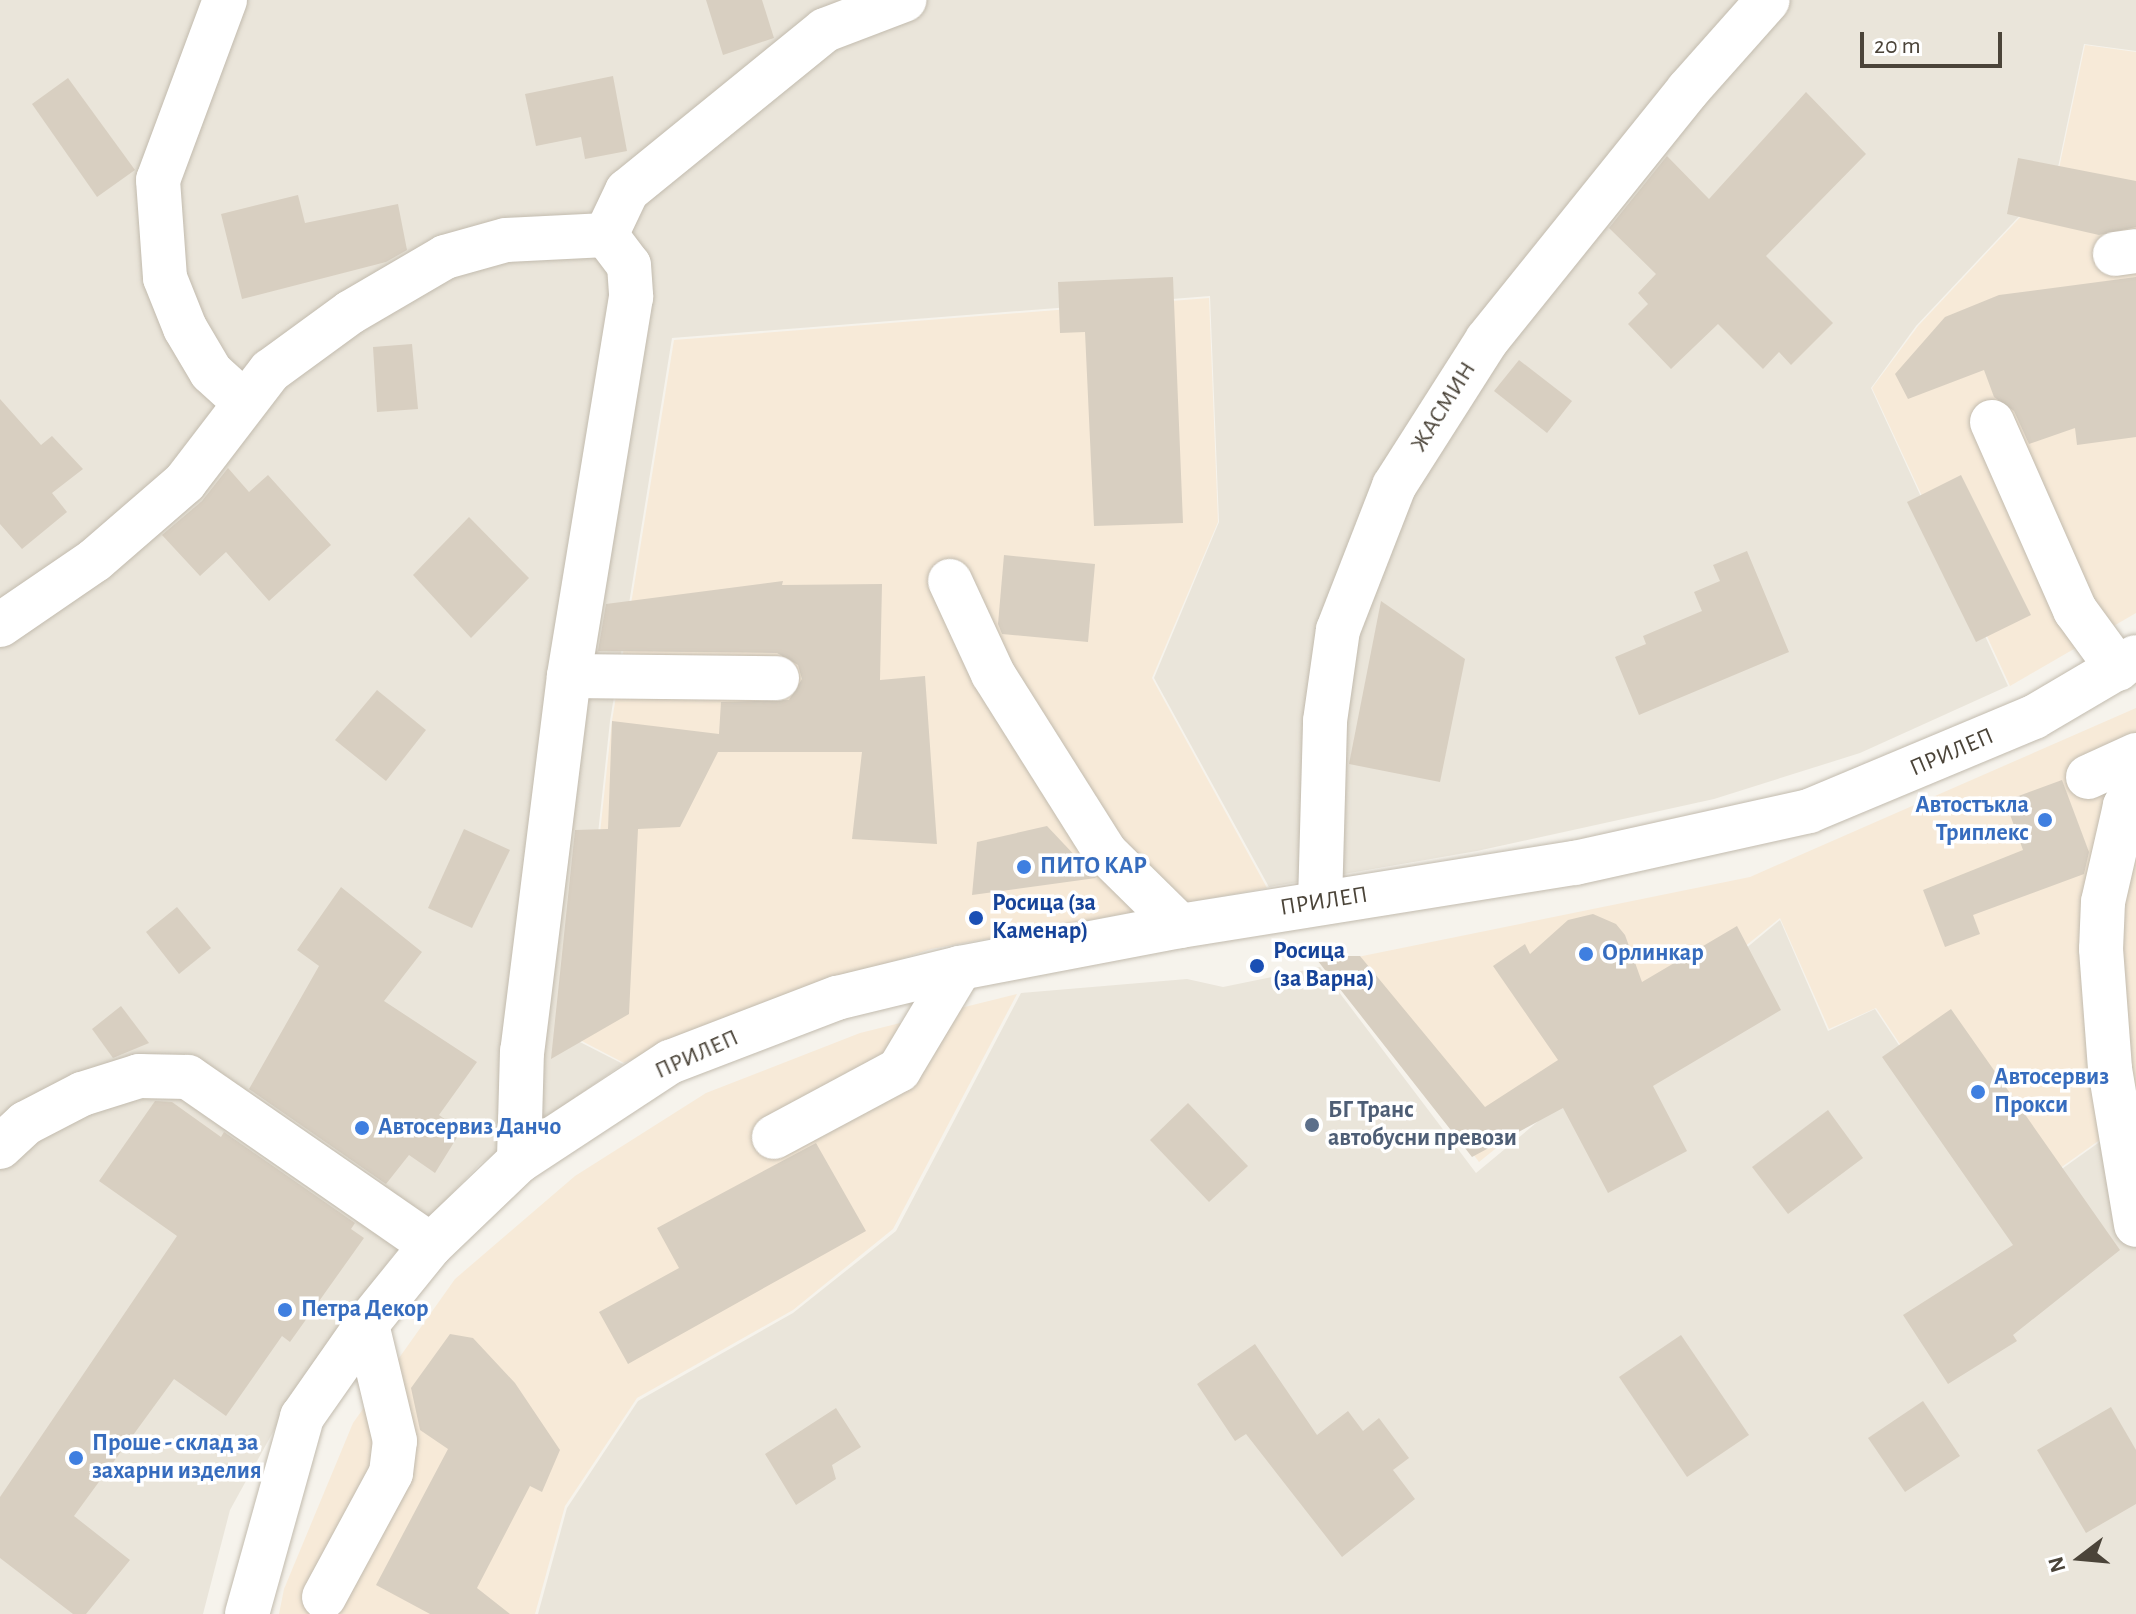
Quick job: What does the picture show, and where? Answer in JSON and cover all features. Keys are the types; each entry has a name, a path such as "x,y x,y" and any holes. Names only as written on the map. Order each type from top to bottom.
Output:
{"street":[{"path":"225,0 158,180 170,290 211,372 244,402"},
{"path":"606,235 627,191 825,30 904,0"},
{"name":"ЖАСМИН","path":"1320,903 1325,721 1338,630 1394,486 1487,340 1688,90 1768,0"},
{"path":"0,625 95,560 185,482 270,371 351,312 445,257 506,240 606,235"},
{"path":"519,1161 522,1051 569,676 631,297 629,265 606,235"},
{"path":"1992,422 2075,610 2127,663"},
{"path":"950,581 993,674 1105,852 1180,926"},
{"name":"ПРИЛЕП","path":"247,1614 302,1417 367,1324 431,1245 519,1161 670,1062 837,998 960,968 1180,926 1575,863 1809,811 2034,717 2127,663"},
{"path":"569,676 777,678"},
{"path":"2088,777 2136,755"},
{"path":"2136,785 2125,806 2103,902 2120,993 2136,1225"},
{"path":"774,1137 899,1070 960,968"},
{"path":"0,1147 26,1123 82,1094 139,1076 188,1077 431,1245"},
{"path":"324,1597 391,1473 395,1441 367,1324"}],"shaded area":[{"path":"0,0 2136,0 2136,51 2084,44 2056,177 1916,326 1871,388 2008,686 1860,753 1714,799 1477,851 1269,887 1154,678 1219,522 1210,296 672,338 610,721 576,1040 623,1064 480,1164 394,1254 305,1374 230,1510 203,1614 0,1614"},
{"path":"2085,45 2136,52 2136,613 2010,686 1872,388 1918,326 2057,178"},
{"path":"1209,298 1218,522 1152,678 1267,888 931,949 773,1001 624,1063 578,1039 612,721 674,340"},
{"path":"2136,708 2136,1114 2007,1206 1876,1008 1829,1029 1780,918 1479,1162 1328,963 1750,877"},
{"path":"1780,920 1828,1031 1875,1009 2007,1208 2136,1116 2136,1614 538,1614 567,1508 638,1401 793,1313 896,1231 1021,993 1187,979 1223,987 1320,967 1476,1173"},
{"path":"1017,994 893,1229 793,1310 637,1398 565,1506 535,1614 279,1614 284,1589 353,1423 455,1279 575,1176 706,1093 860,1033"}],"building":[{"path":"706,0 762,0 774,38 723,55"},
{"path":"613,76 627,151 585,159 581,137 536,146 525,94"},
{"path":"68,78 135,170 97,197 32,104"},
{"path":"1806,92 1866,154 1766,256 1833,323 1791,365 1779,352 1763,369 1718,324 1671,369 1628,324 1648,304 1638,293 1656,274 1609,228 1667,156 1709,199"},
{"path":"2018,158 2136,181 2136,227 2099,235 2007,214"},
{"path":"298,195 305,223 398,204 407,250 386,262 242,299 221,214"},
{"path":"1173,277 1183,523 1094,526 1085,332 1060,333 1058,282"},
{"path":"2136,277 2136,437 2077,445 2075,428 2029,444 2014,411 1994,397 1984,370 1908,399 1895,374 1945,317 1999,295"},
{"path":"412,344 418,409 377,412 373,347"},
{"path":"1519,360 1572,401 1547,433 1494,391"},
{"path":"0,399 41,445 52,436 83,469 52,493 67,512 22,549 0,524"},
{"path":"228,468 249,492 268,475 331,545 269,601 226,552 200,576 162,535 202,501"},
{"path":"1961,475 2031,615 1976,642 1907,502"},
{"path":"469,517 529,578 471,638 413,575"},
{"path":"1747,551 1789,652 1639,715 1615,657 1646,644 1643,636 1702,611 1694,592 1720,581 1713,565"},
{"path":"1004,555 1095,564 1088,642 1002,634 998,624"},
{"path":"783,581 782,585 882,584 880,680 925,676 937,844 852,839 862,752 718,752 680,827 638,829 629,1014 551,1059 575,830 608,829 612,721 719,734 721,702 789,700 802,679 798,665 777,653 598,651 606,604"},
{"path":"1381,601 1465,659 1440,782 1349,764"},
{"path":"377,690 426,730 386,781 335,740"},
{"path":"2062,780 2089,852 2084,874 1973,915 1980,934 1945,947 1923,890 2023,850 2005,801"},
{"path":"1047,826 1096,878 972,895 977,842"},
{"path":"464,829 510,850 472,928 428,908"},
{"path":"341,887 422,952 384,1001 477,1062 439,1115 461,1131 435,1173 409,1155 386,1184 249,1089 319,966 297,950"},
{"path":"177,907 211,948 179,974 146,932"},
{"path":"1593,914 1616,924 1625,935 1642,982 1737,926 1781,1010 1653,1086 1687,1151 1608,1193 1563,1108 1472,1157 1314,956 1360,956 1485,1107 1558,1060 1493,966 1525,944 1530,954 1568,920"},
{"path":"121,1006 149,1043 113,1058 92,1029"},
{"path":"1951,1009 2120,1250 2013,1335 2017,1341 1948,1384 1903,1315 2013,1245 1882,1057"},
{"path":"155,1101 172,1102 221,1137 224,1132 355,1223 351,1229 364,1238 290,1342 282,1336 226,1416 174,1379 74,1516 130,1560 86,1614 73,1614 0,1558 0,1497 177,1236 99,1181"},
{"path":"1188,1103 1248,1166 1209,1202 1150,1140"},
{"path":"1828,1110 1863,1158 1788,1214 1752,1167"},
{"path":"816,1143 866,1231 628,1364 599,1312 679,1268 657,1228"},
{"path":"450,1334 473,1338 515,1383 560,1450 542,1492 530,1486 477,1588 510,1614 430,1614 376,1585 448,1449 420,1430 411,1388"},
{"path":"1681,1335 1749,1435 1687,1477 1619,1377"},
{"path":"1255,1344 1317,1435 1348,1411 1363,1431 1379,1418 1409,1458 1393,1470 1415,1499 1342,1557 1246,1434 1235,1441 1197,1384"},
{"path":"1923,1401 1960,1456 1905,1492 1868,1438"},
{"path":"2111,1407 2136,1450 2136,1504 2086,1533 2037,1450"},
{"path":"836,1408 861,1447 832,1465 836,1479 796,1505 765,1454"}],"place":[{"name":"Автостъкла Триплекс","path":"2045,820"},
{"name":"ПИТО КАР","path":"1024,867"},
{"name":"Росица (за Каменар)","path":"976,918"},
{"name":"Орлинкар","path":"1586,954"},
{"name":"Росица (за Варна)","path":"1257,966"},
{"name":"Автосервиз Прокси","path":"1978,1092"},
{"name":"БГ Транс автобусни превози","path":"1312,1125"},
{"name":"Автосервиз Данчо","path":"362,1128"},
{"name":"Петра Декор","path":"285,1310"},
{"name":"Проше - склад за захарни изделия","path":"76,1458"}]}
